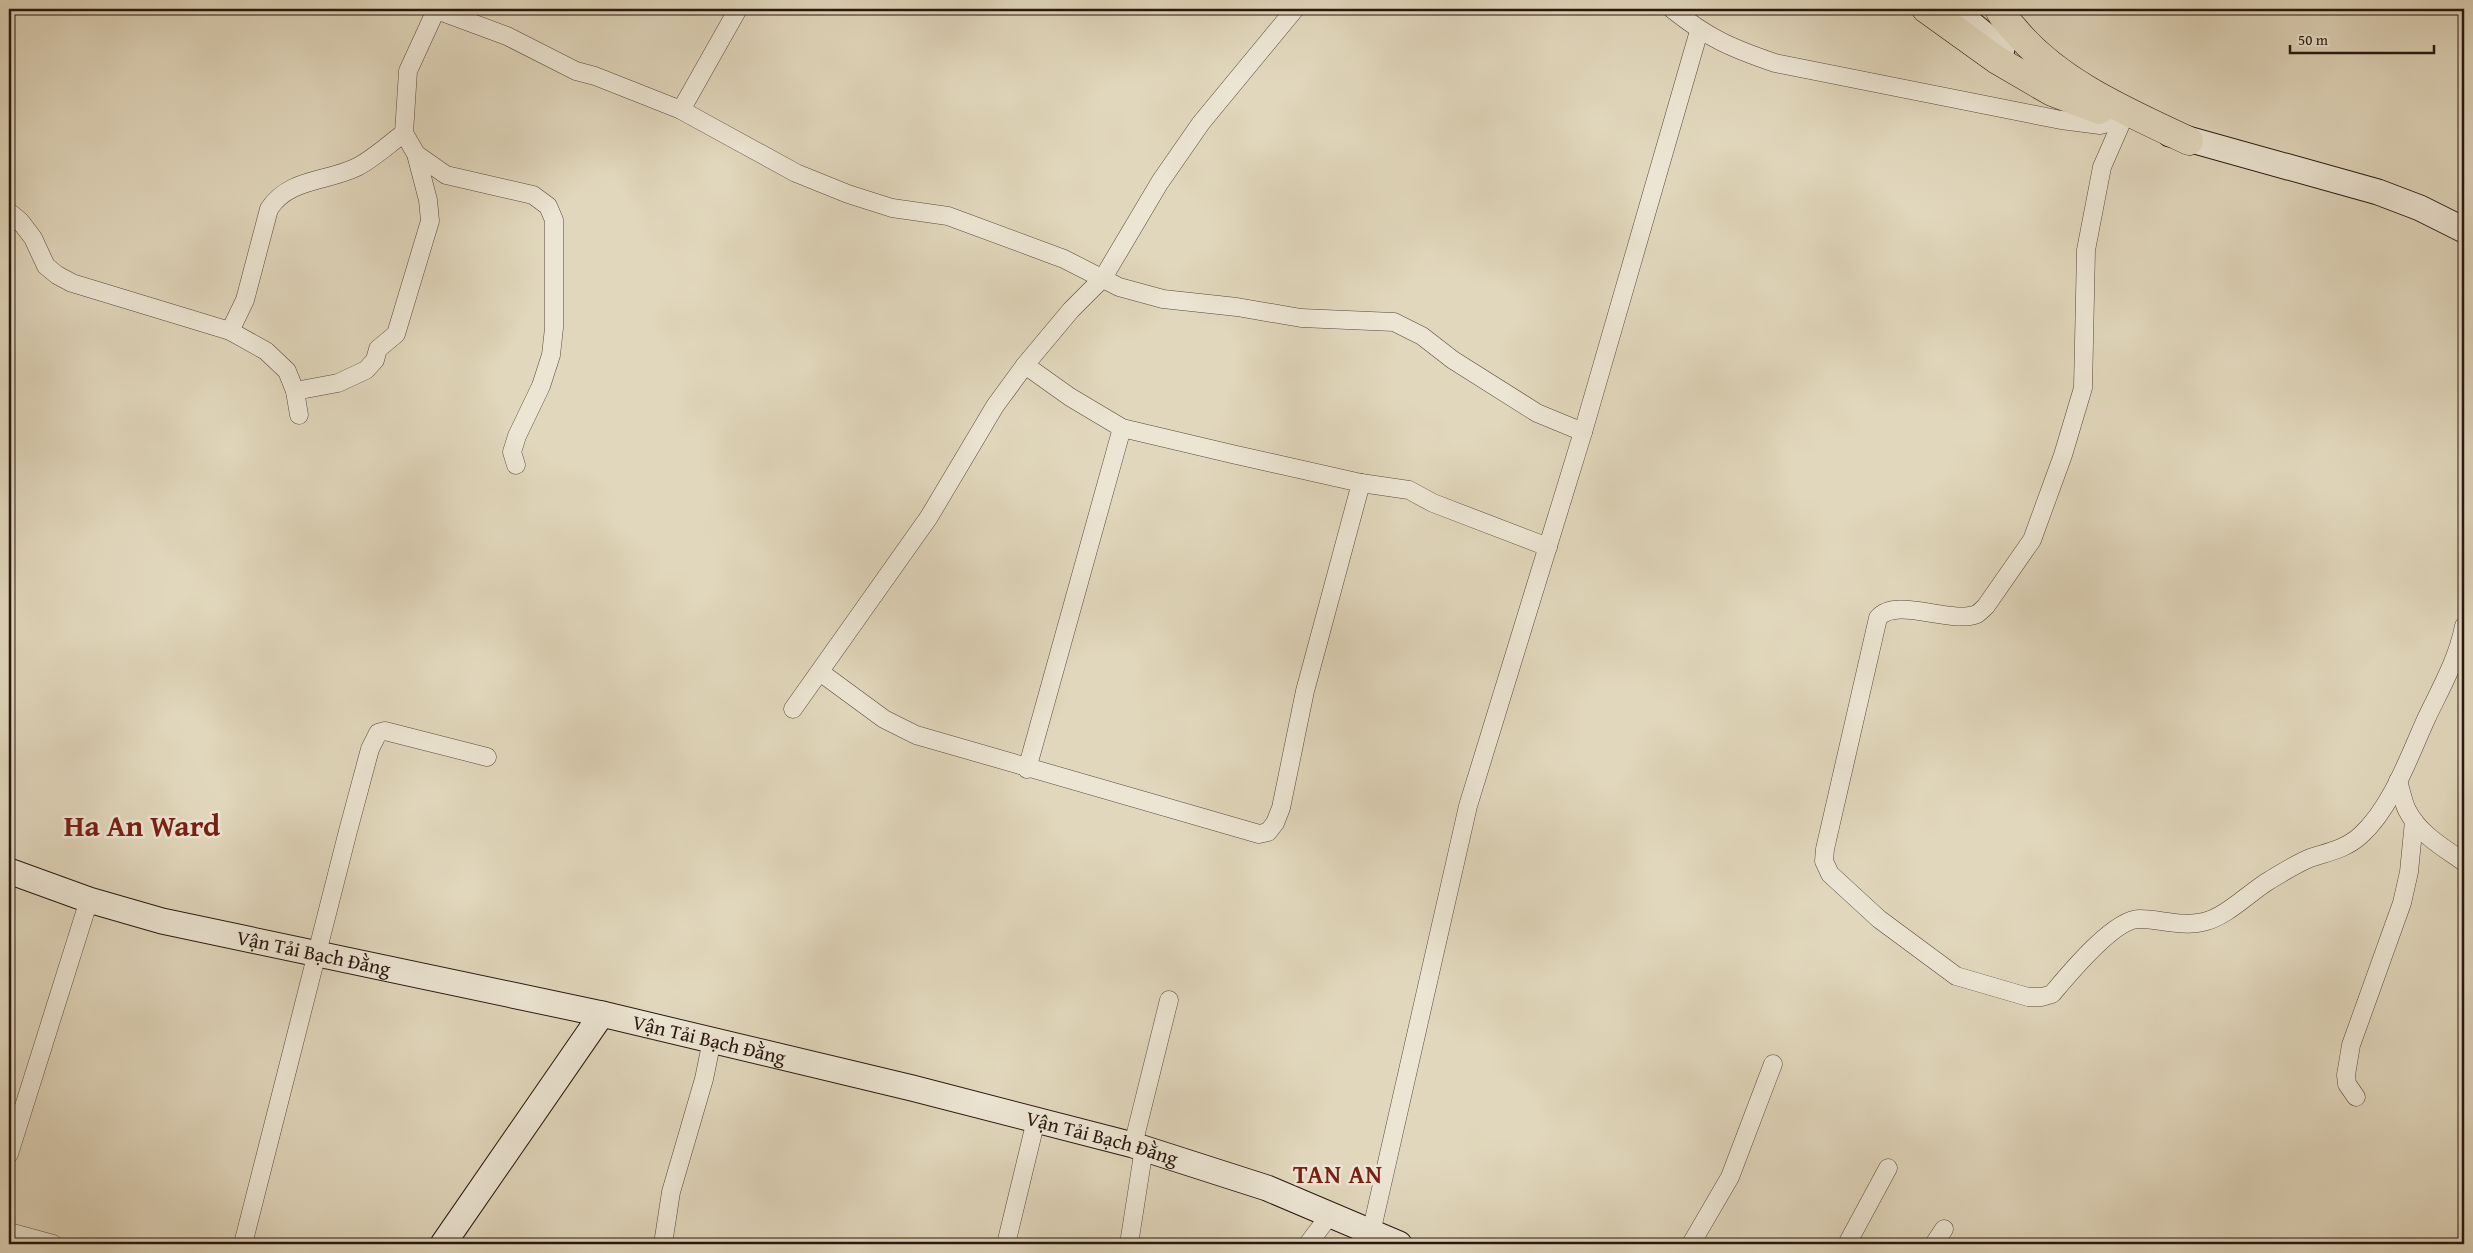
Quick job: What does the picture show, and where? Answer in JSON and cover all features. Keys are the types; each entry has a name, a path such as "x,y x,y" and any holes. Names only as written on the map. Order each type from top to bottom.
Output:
{"highway":[{"path":"1926,9 1997,60 2052,92 2123,119"},
{"path":"1999,9 2028,45 2073,80 2122,109 2189,141"}],"street":[{"path":"295,391 338,383 366,370 375,360 382,344 396,334 430,221 428,200 416,154 404,133 408,71 435,9 507,36 576,71 595,76 681,110 796,173 848,194 892,208 948,216 1064,259 1119,287 1163,299 1301,318 1394,322 1422,336 1453,360 1537,413 1583,432"},
{"path":"681,110 738,9"},
{"path":"794,708 929,517 995,406 1025,365 1071,310 1102,278 1160,182 1201,123 1295,9"},
{"path":"1672,9 1699,31 1734,50 1775,63 2061,120 2100,125 2123,119"},
{"path":"1953,9 1995,44 2063,89 2123,119 2189,141 2378,192 2420,208 2464,230"},
{"path":"1371,1234 1468,806 1583,432 1699,31"},
{"path":"2123,119 2102,167 2086,250 2083,388 2063,455 2032,540 1986,606 1977,614 1957,616 1914,611 1892,611 1882,614 1878,618 1825,849 1824,861 1830,874 1879,919 1956,976 2011,992 2042,997 2052,994 2101,941 2124,924 2137,919 2181,923 2204,922 2219,915 2257,887 2288,868 2346,847 2362,835 2377,816 2398,781 2458,652 2464,626"},
{"path":"230,331 245,300 269,209 276,198 292,187 357,167 404,133"},
{"path":"416,154 446,175 533,195 548,206 554,220 554,328 551,355 541,386 514,444 512,452 516,466"},
{"path":"9,212 20,221 33,238 46,266 57,275 72,283 230,331 266,351 287,370 295,391 298,416"},
{"path":"1025,365 1070,397 1122,428 1362,483 1409,490 1433,503 1548,547"},
{"path":"1027,769 1122,428"},
{"path":"820,672 884,719 916,735 1027,769 1259,834 1268,832 1275,823 1281,808 1305,691 1362,483"},
{"path":"243,1244 370,749 378,733 385,731 487,757"},
{"path":"2398,781 2407,810 2414,821 2431,839 2464,862"},
{"path":"2356,1097 2348,1084 2346,1075 2351,1046 2402,904 2409,872 2414,821"},
{"name":"Vận Tải Bạch Đằng","path":"9,871 89,900 162,920 318,955 602,1014 1138,1146 1268,1188 1329,1216 1398,1244"},
{"path":"9,1154 89,900"},
{"path":"1129,1244 1138,1146 1169,1000"},
{"path":"443,1244 602,1014"},
{"path":"663,1244 671,1192 704,1079 712,1040"},
{"path":"1691,1244 1730,1177 1773,1064"},
{"path":"1006,1244 1036,1120"},
{"path":"1847,1244 1888,1168"},
{"path":"1308,1244 1329,1216"},
{"path":"1934,1244 1944,1230"},
{"path":"9,1232 53,1244"}],"district":[{"name":"Ha An Ward","path":"142,826"},
{"name":"TAN AN","path":"1338,1174"}]}
